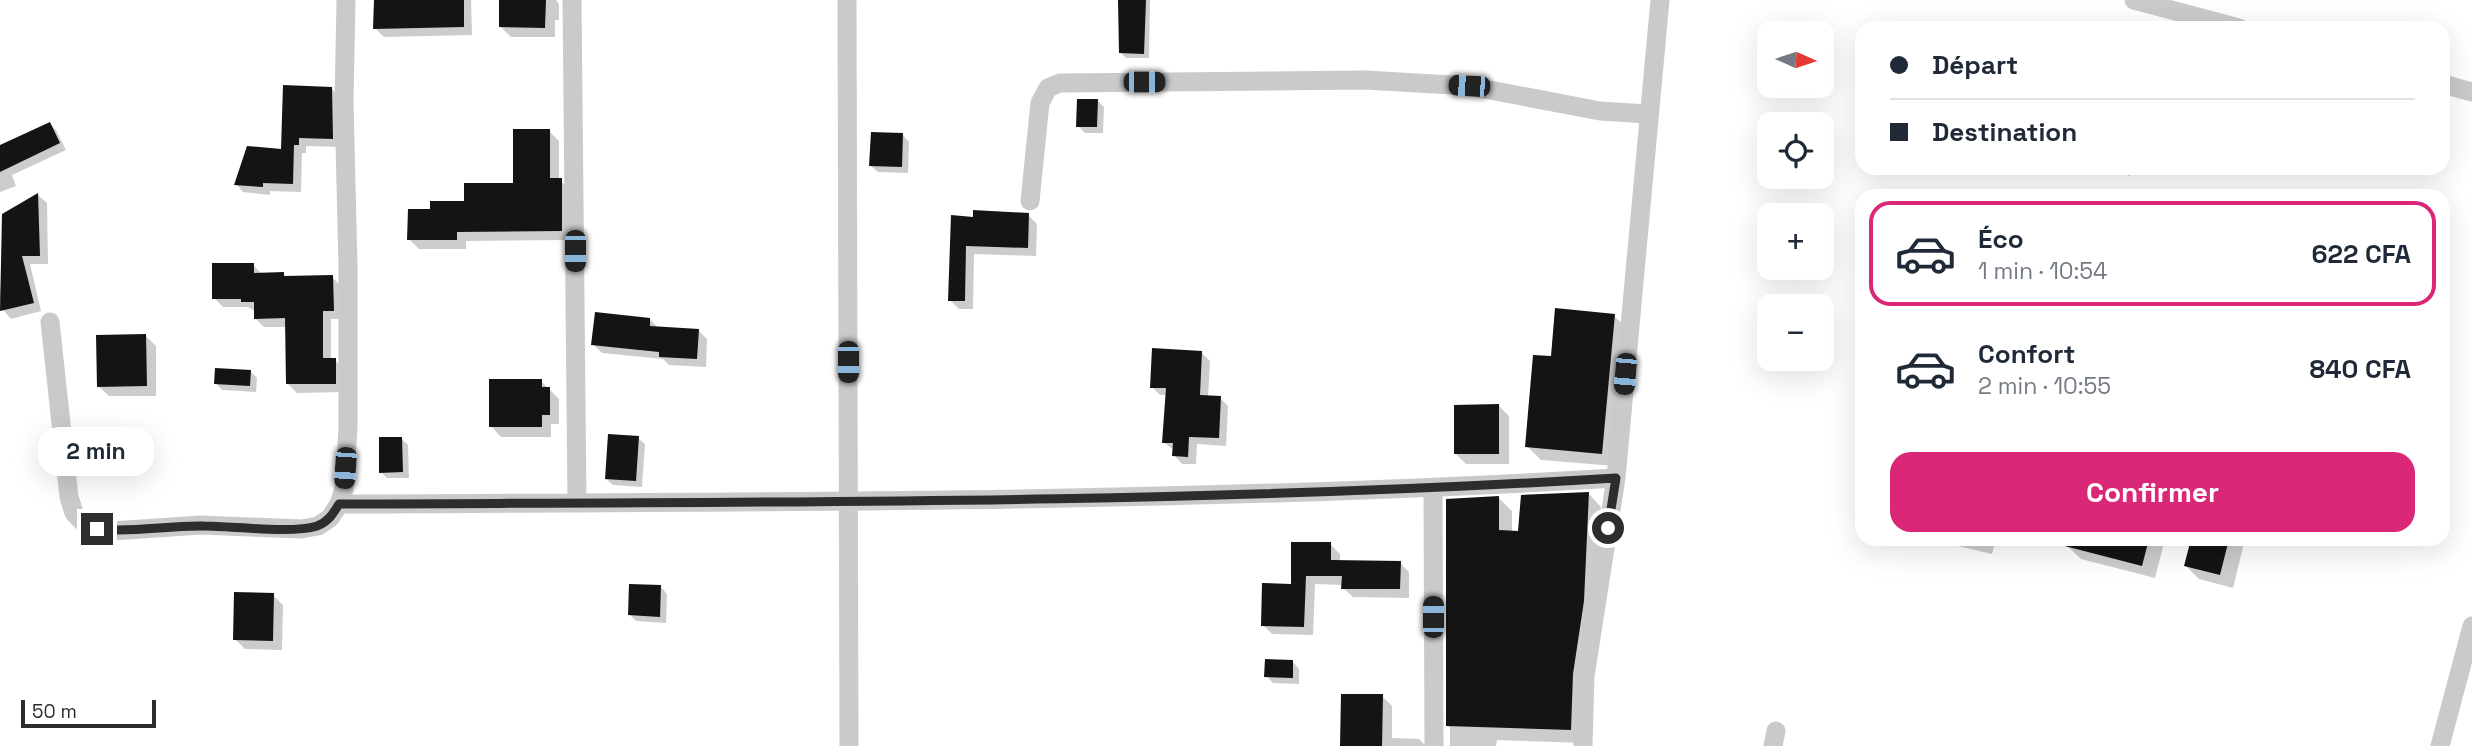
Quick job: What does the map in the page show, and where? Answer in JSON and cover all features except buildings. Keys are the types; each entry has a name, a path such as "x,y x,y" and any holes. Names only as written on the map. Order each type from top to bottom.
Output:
{"street":[{"path":"50,322 69,497 74,513 83,522 97,529 112,531 201,526 301,529 318,526 331,518 344,489 348,428 344,101 346,0"},
{"path":"572,0 577,503"},
{"path":"848,0 849,746"},
{"path":"1583,746 1585,676 1616,478 1660,0"},
{"path":"2134,0 2189,7 2222,21"},
{"path":"1030,201 1040,103 1048,88 1060,83 1391,82 1469,86 1600,111 1648,114"},
{"path":"2450,86 2472,92"},
{"path":"339,504 848,502 1433,489 1616,478"},
{"path":"1433,489 1434,746"},
{"path":"2440,746 2472,626"}],"route":[{"path":"97,529 112,531 201,526 301,529 318,526 331,518 339,504 876,501 1433,489 1616,478 1608,528"}]}
